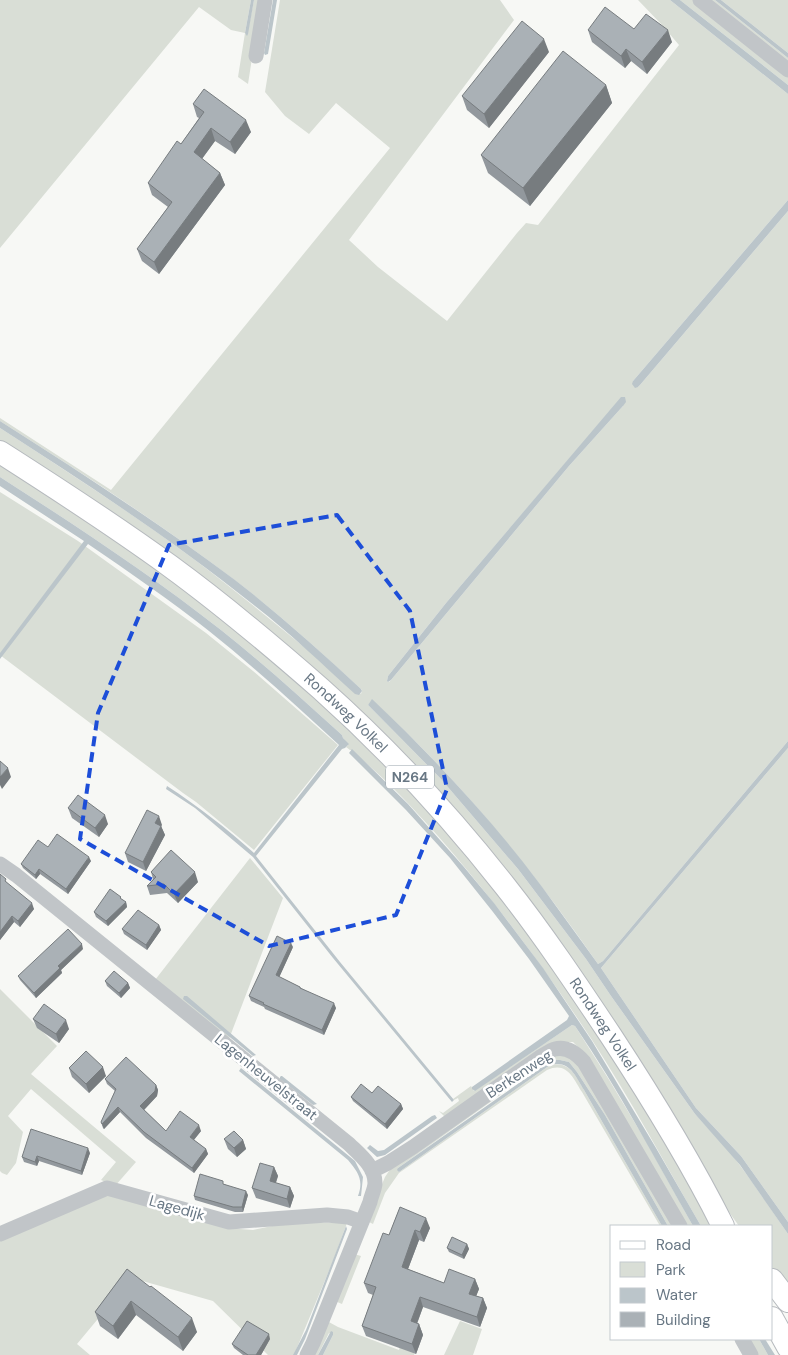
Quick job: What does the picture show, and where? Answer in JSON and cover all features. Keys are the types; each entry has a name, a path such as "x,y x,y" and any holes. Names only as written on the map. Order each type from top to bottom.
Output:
{"main road":[{"name":"Rondweg Volkel","path":"0,452 110,524 209,596 274,648 323,691 405,771 475,848 574,980 646,1090 712,1203 723,1225"},
{"name":"Rondweg Volkel","path":"712,1203 729,1225"},
{"path":"773,1281 788,1301"},
{"path":"773,1320 788,1347"}],"street":[{"path":"256,56 265,0"},
{"path":"700,0 788,70"},
{"name":"Lagenheuvelstraat","path":"0,864 349,1144 364,1159 372,1171"},
{"name":"Berkenweg","path":"372,1171 388,1163 540,1057 554,1049 569,1050 584,1062 679,1225"},
{"path":"307,1355 370,1202 375,1182 372,1171"},
{"name":"Lagedijk","path":"0,1234 107,1188 229,1222 327,1215 348,1217 362,1222"},
{"path":"743,1340 751,1355"}],"highlighted area":[{"path":"337,515 410,611 447,789 396,915 269,946 80,839 98,713 169,545"}],"green space":[{"path":"0,0 251,0 245,33 231,30 199,7 0,248"},
{"path":"254,0 261,0 248,84 238,77 245,33 247,35"},
{"path":"280,0 500,0 514,20 349,240 378,267 447,321 526,223 538,225 679,45 638,0 670,0 788,94 788,200 633,381 638,387 640,385 788,211 788,741 603,961 598,964 520,859 464,793 404,730 372,700 368,705 441,779 518,869 586,959 695,1114 730,1152 750,1179 788,1234 788,1292 773,1271 773,1225 738,1225 394,748 0,443 0,428 99,492 195,560 361,694 362,690 284,620 236,581 149,518 0,421 0,418 111,490 390,148 336,103 309,134 285,116 265,92","holes":["623,397 623,406 569,466 391,680 387,681 388,676 446,603"]},
{"path":"680,0 694,0 788,75 788,85"},
{"path":"706,0 715,0 788,58 788,65"},
{"path":"721,0 788,0 788,53"},
{"path":"0,464 171,578 286,670 395,774 492,884 608,1046 713,1225 700,1225 592,1040 547,974 498,909 421,817 383,778 346,747 348,745 342,735 252,655 140,570 0,477"},
{"path":"0,492 78,541 206,633 338,745 254,850 196,802 0,655"},
{"path":"788,748 788,1222 741,1156 696,1108 601,968"},
{"path":"250,858 283,898 229,1039 155,980"},
{"path":"0,989 57,1046 31,1074 136,1162 115,1186 101,1180 116,1162 31,1089 8,1116 23,1132 16,1163 7,1175 0,1171"},
{"path":"572,1025 575,1026 647,1143 692,1225 684,1225 583,1052 573,1042 559,1042 446,1118 439,1111 443,1113 459,1101 458,1098 453,1099 471,1086 474,1091"},
{"path":"554,1053 576,1057 675,1225 667,1225 605,1115 577,1072 569,1062 560,1060 551,1060 538,1068 398,1168 399,1172 550,1065 562,1065 571,1070 578,1079 661,1225 659,1225 576,1081 569,1072 560,1068 547,1070 399,1173 385,1193 373,1224 367,1221 385,1177 391,1168"},
{"path":"101,1191 117,1198 240,1229 253,1230 291,1222 347,1223 294,1355 268,1355 213,1301 132,1278 77,1344 90,1355 0,1355 0,1239"},
{"path":"354,1254 361,1256 342,1304 335,1301"},
{"path":"327,1321 399,1350 400,1346 415,1352 414,1355 323,1355 333,1335 329,1333 318,1355 311,1355"},
{"path":"460,1321 482,1329 473,1355 444,1355"},
{"path":"747,1340 760,1340 768,1355 755,1355"}],"water":[{"path":"251,0 254,0 247,36 245,33"},
{"path":"273,0 277,0 268,54 265,55 264,53"},
{"path":"670,0 680,0 788,85 788,94"},
{"path":"715,0 721,0 788,53 788,58"},
{"path":"788,200 788,211 640,385 635,388 632,384 633,381"},
{"path":"621,397 625,397 626,402 623,406 569,466 388,682 388,676 446,603"},
{"path":"0,421 148,518 235,580 299,633 361,689 362,691 359,695 355,694 281,627 224,582 130,514 0,428"},
{"path":"0,477 112,551 194,610 267,668 342,735 349,744 342,749 256,856 340,962 454,1100 452,1102 333,958 253,857 195,808 166,789 167,786 201,809 254,853 339,745 209,631 88,544 0,659 0,653 84,541 0,486"},
{"path":"372,699 412,738 506,840 598,964 603,961 788,741 788,748 601,968 696,1108 741,1156 788,1222 788,1234 740,1165 695,1114 586,959 518,869 441,779 368,705"},
{"path":"352,749 408,804 494,903 543,968 592,1041 700,1225 692,1225 622,1100 575,1026 572,1025 475,1091 472,1089 472,1087 567,1020 569,1016 529,959 450,858 406,810 349,753"},
{"path":"184,996 187,996 256,1055 253,1056 183,999"},
{"path":"552,1060 560,1060 569,1062 605,1115 667,1225 661,1225 578,1079 571,1070 562,1065 550,1065 399,1172 398,1168"},
{"path":"241,1068 355,1161 363,1177 361,1196 358,1196 360,1190 359,1176 348,1160 239,1071"},
{"path":"281,1076 317,1104 313,1105 280,1079"},
{"path":"435,1115 437,1118 385,1155 377,1157 367,1148 370,1145 378,1151 384,1150"},
{"path":"346,1226 347,1229 305,1339 297,1355 293,1355 306,1330"},
{"path":"331,1331 333,1335 323,1355 318,1355"},
{"path":"760,1340 766,1340 775,1355 768,1355"}],"building":[{"path":"605,7 634,29 646,14 668,30 642,62 626,49 621,56 588,30"},
{"path":"522,21 544,39 484,114 462,96"},
{"path":"563,51 606,85 523,188 481,155"},
{"path":"204,89 246,120 230,142 211,128 194,152 220,173 154,262 137,249 172,202 148,183 177,141 181,144 204,112 193,104"},
{"path":"0,761 8,768 0,777"},
{"path":"78,795 105,815 95,828 68,808"},
{"path":"147,810 159,816 155,823 161,826 143,862 125,853"},
{"path":"57,834 89,857 66,889 39,869 35,875 21,864 38,840 48,847"},
{"path":"171,850 195,872 174,894 164,884 147,886 156,877 151,872"},
{"path":"0,874 6,879 5,881 32,903 18,921 12,916 0,932"},
{"path":"110,889 126,902 106,921 94,912"},
{"path":"138,910 159,925 146,945 122,929"},
{"path":"68,929 82,944 58,966 60,968 34,993 18,976"},
{"path":"277,936 291,943 276,975 334,1003 322,1030 249,996"},
{"path":"114,971 128,983 119,993 105,981"},
{"path":"44,1004 66,1020 56,1034 33,1019"},
{"path":"86,1051 103,1067 86,1084 69,1068"},
{"path":"126,1057 156,1085 155,1091 140,1106 166,1131 180,1111 199,1125 190,1137 206,1149 192,1168 144,1132 118,1107 102,1124 101,1122 116,1089 105,1079"},
{"path":"361,1084 372,1093 378,1086 401,1104 385,1124 351,1097"},
{"path":"31,1129 88,1148 81,1171 37,1156 35,1162 22,1157"},
{"path":"234,1131 243,1140 234,1148 224,1139"},
{"path":"260,1163 274,1167 270,1181 290,1187 287,1199 252,1188"},
{"path":"200,1174 246,1191 242,1207 233,1207 194,1196"},
{"path":"400,1207 426,1218 420,1232 415,1230 402,1267 444,1283 449,1269 475,1279 469,1294 483,1298 477,1317 420,1297 411,1321 419,1324 412,1344 362,1326 376,1287 364,1283 383,1233 389,1235"},
{"path":"452,1237 467,1244 462,1255 447,1248"},
{"path":"127,1269 192,1318 178,1337 131,1301 113,1326 95,1312"},
{"path":"247,1321 269,1334 256,1355 248,1355 232,1344"}]}
